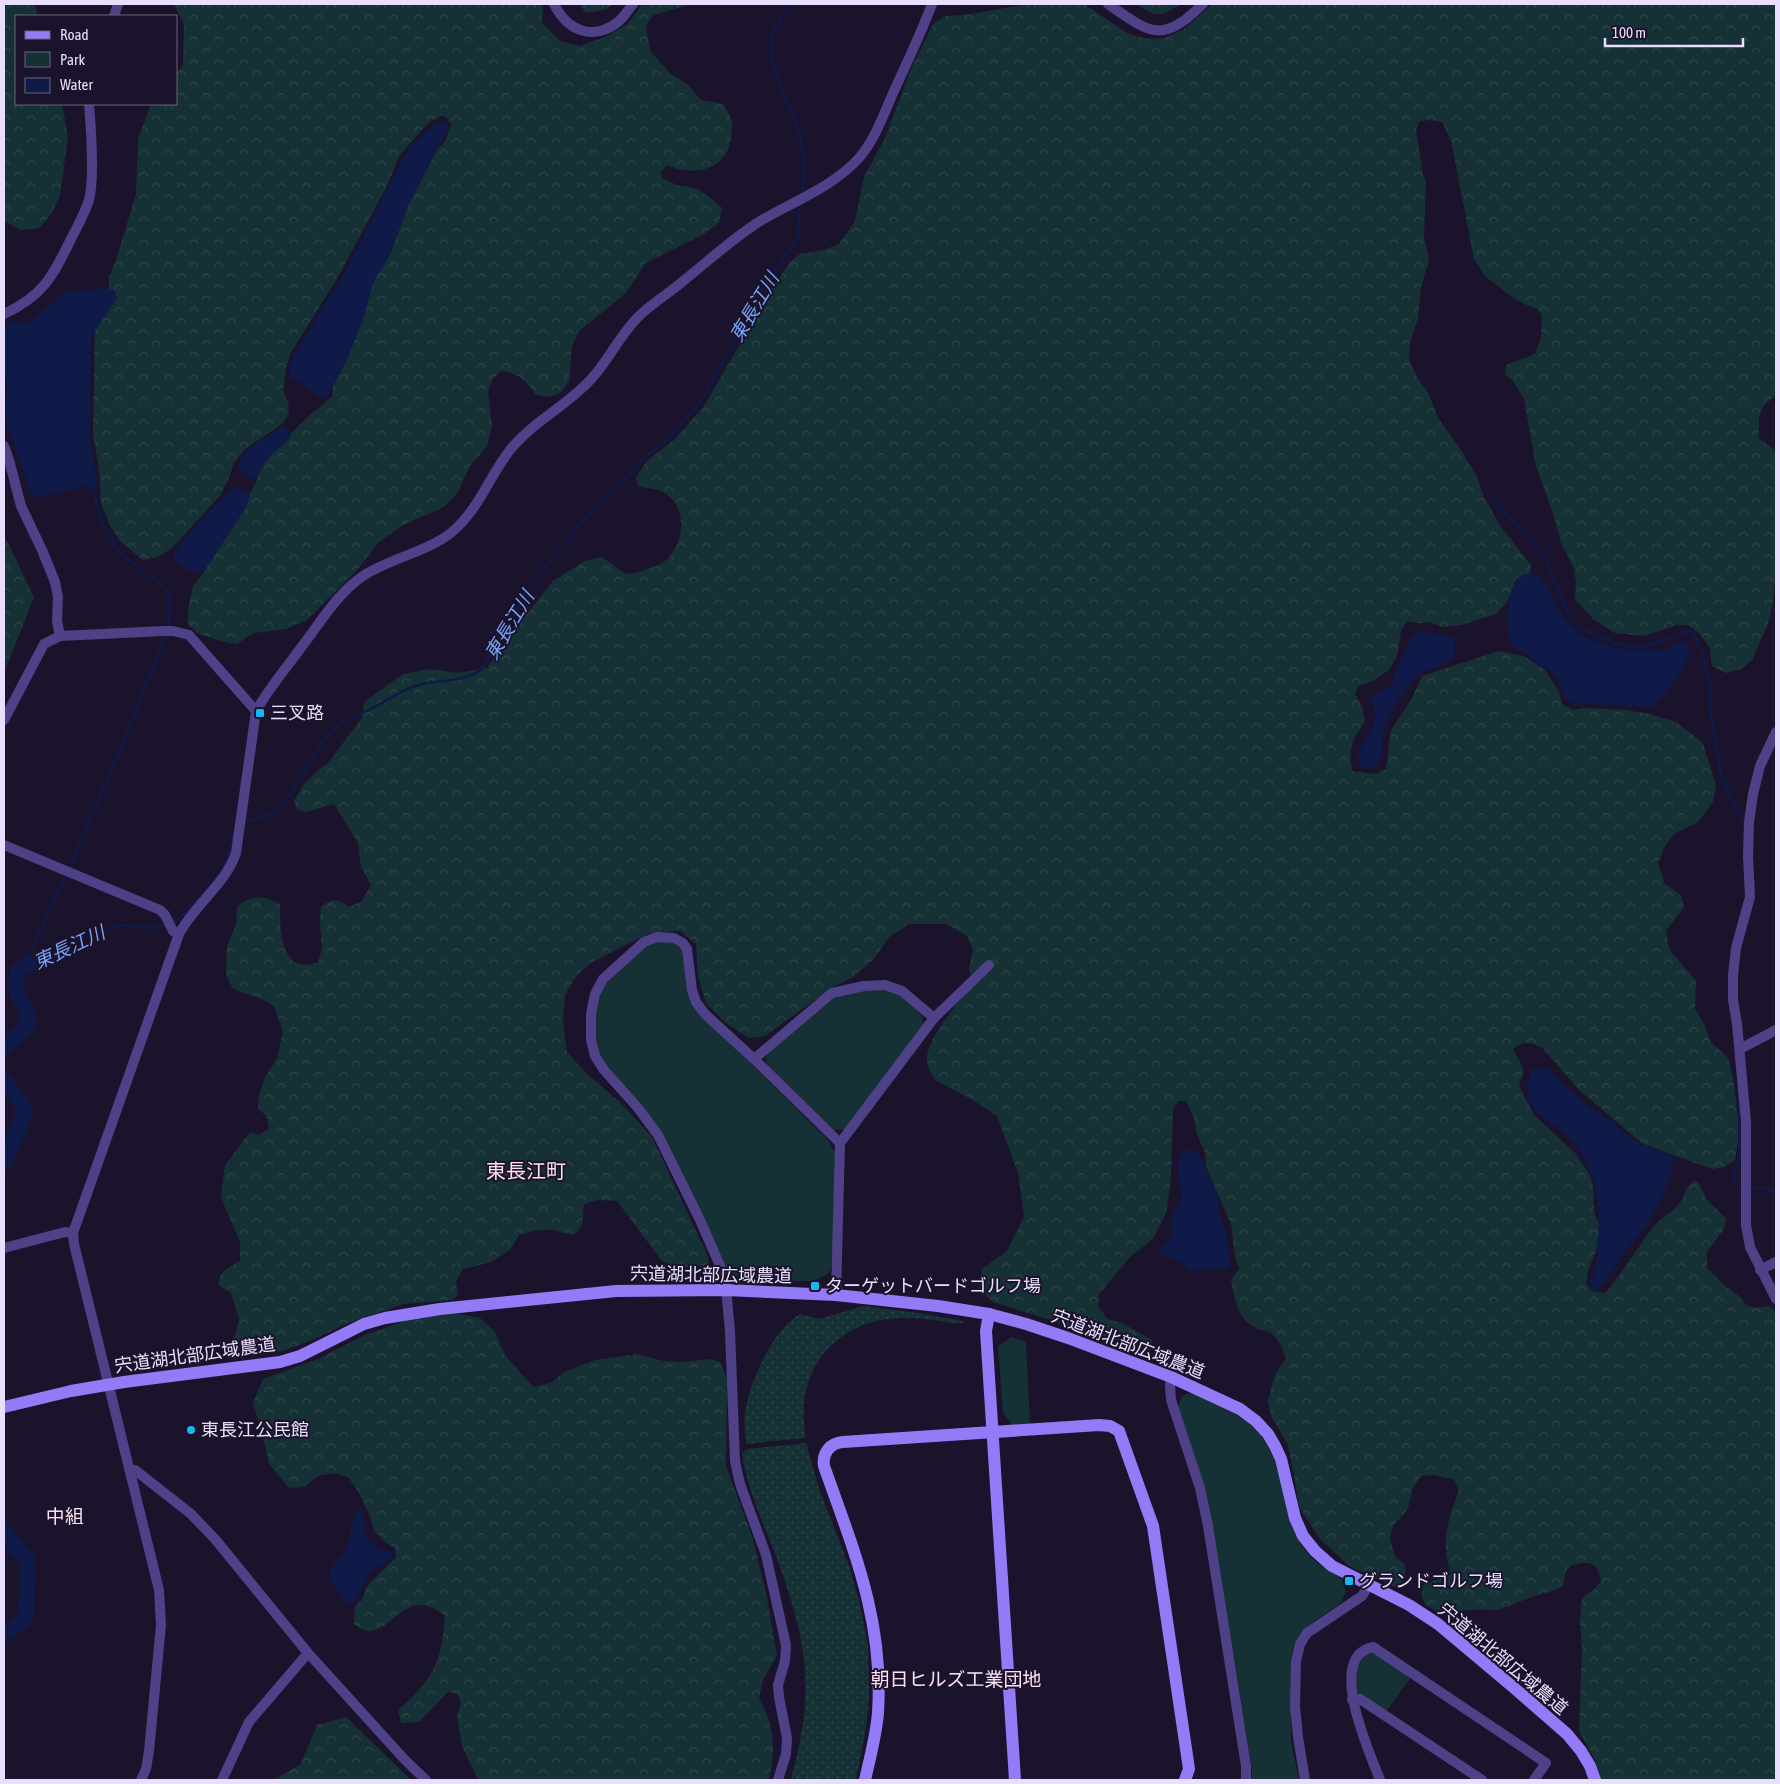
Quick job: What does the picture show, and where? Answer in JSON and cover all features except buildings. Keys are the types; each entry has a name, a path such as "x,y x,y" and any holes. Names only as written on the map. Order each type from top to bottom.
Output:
{"street":[{"path":"554,4 561,16 573,27 587,32 604,31 619,22 633,4"},
{"path":"141,1780 146,1769 150,1741 161,1625 159,1590 74,1244 73,1233 179,934 192,915 224,878 231,867 236,853 256,711 267,693 326,615 352,585 366,574 389,562 450,534 481,499 509,451 521,438 592,378 627,329 641,314 738,237 758,223 844,173 860,157 882,118 932,4"},
{"path":"1108,4 1136,23 1152,30 1168,30 1176,26 1191,16 1203,4"},
{"path":"4,314 31,299 49,280 79,224 89,200 91,182 89,105"},
{"path":"4,446 15,478 21,506 55,582 58,597 57,621 60,636"},
{"path":"4,720 44,644 60,636 173,631 188,635 256,711"},
{"path":"1776,732 1760,766 1753,794 1749,822 1748,856 1750,897 1736,948 1733,975 1733,1000 1740,1049 1746,1122 1746,1225 1750,1247 1776,1299"},
{"path":"4,845 160,910 165,915 173,931 179,934"},
{"path":"778,1780 786,1754 787,1738 778,1685 785,1661 786,1645 766,1555 740,1484 735,1461 730,1331 725,1277 700,1220 658,1135 638,1108 604,1070 595,1056 591,1040 591,1014 595,994 603,979 644,942 657,937 674,938 683,943 687,949 692,990 696,1002 705,1014 840,1143"},
{"path":"836,1295 840,1143 934,1018 989,965"},
{"path":"754,1059 832,993 864,986 885,985 902,991 934,1018"},
{"path":"1740,1049 1776,1030"},
{"path":"4,1248 65,1232 73,1233"},
{"path":"1760,1270 1776,1262"},
{"name":"宍道湖北部広域農道","path":"4,1407 108,1385 280,1362 300,1356 364,1324 407,1313 616,1291 726,1290 836,1295 938,1306 989,1314 1068,1338 1171,1377 1240,1409 1256,1421 1272,1440 1281,1459 1295,1518 1303,1536 1315,1551 1332,1566 1409,1605 1438,1624 1566,1734 1581,1751 1590,1766 1595,1780"},
{"path":"989,1314 986,1331 1015,1780"},
{"path":"1171,1377 1171,1400 1200,1488 1208,1526 1246,1766 1246,1780"},
{"path":"865,1780 878,1713 876,1637 863,1578 824,1466 825,1453 830,1446 838,1442 1098,1425 1110,1426 1119,1431 1153,1526 1187,1751 1189,1769 1185,1780"},
{"path":"131,1471 135,1470 191,1514 215,1539 308,1653 404,1760 426,1780"},
{"path":"1305,1780 1295,1706 1296,1661 1300,1644 1308,1633 1362,1596 1369,1585"},
{"path":"1381,1780 1361,1730 1350,1686 1357,1657 1364,1648 1373,1647 1546,1763 1534,1780"},
{"path":"222,1780 249,1722 308,1653"},
{"path":"1352,1700 1360,1699 1482,1780"}],"green space":[{"path":"4,4 34,4 38,15 15,15 15,105 62,105 68,137 60,196 51,214 40,228 20,230 4,221"},
{"path":"174,4 543,4 542,23 560,41 580,46 605,37 628,24 642,4 693,4 653,15 646,26 650,51 670,73 688,85 701,100 724,104 732,124 728,149 723,158 716,164 698,170 677,169 667,165 661,172 662,178 677,185 698,189 722,208 719,223 704,234 646,263 625,294 579,331 572,346 569,382 560,393 549,397 536,395 522,378 501,371 492,380 488,392 492,425 487,446 470,466 458,492 444,507 403,525 378,543 358,569 307,620 286,629 253,633 237,644 202,635 188,624 188,610 193,586 202,575 243,506 256,482 261,466 283,441 332,397 333,379 373,278 426,160 445,142 451,124 446,117 441,116 428,123 399,156 387,186 338,277 290,354 283,391 288,401 289,413 282,424 244,450 234,463 219,497 171,549 158,557 143,560 120,541 111,527 101,504 99,470 93,434 95,322 103,308 109,285 109,277 136,194 138,139 151,105 178,105 178,71 183,65 184,25"},
{"path":"579,4 613,4 605,10 586,13"},
{"path":"1028,4 1084,4 1127,33 1147,39 1164,38 1184,29 1213,4 1776,4 1776,393 1762,408 1759,438 1776,451 1776,568 1773,601 1768,624 1752,660 1741,669 1726,673 1712,666 1710,648 1700,634 1688,625 1677,625 1644,636 1615,633 1593,619 1575,599 1576,583 1574,568 1561,543 1553,513 1536,466 1524,399 1514,382 1505,374 1506,365 1535,354 1541,338 1542,315 1537,309 1515,299 1486,277 1474,259 1451,140 1442,122 1420,121 1416,129 1423,175 1426,181 1424,236 1429,261 1421,287 1418,318 1410,343 1409,359 1416,375 1429,395 1438,418 1476,475 1484,497 1501,527 1531,565 1530,574 1517,579 1507,602 1496,614 1461,625 1442,627 1430,622 1407,621 1401,631 1397,656 1389,670 1373,681 1358,686 1355,694 1362,707 1365,721 1352,744 1351,756 1352,771 1376,774 1386,769 1391,730 1411,700 1422,676 1499,651 1524,656 1545,670 1559,692 1562,704 1573,710 1584,708 1625,710 1650,714 1676,722 1703,743 1716,786 1713,802 1698,822 1675,833 1665,846 1658,863 1665,884 1681,895 1684,907 1666,931 1669,949 1696,981 1695,1009 1704,1024 1710,1041 1728,1058 1733,1077 1738,1118 1738,1142 1735,1160 1724,1167 1712,1169 1643,1144 1578,1089 1543,1048 1531,1043 1520,1044 1513,1049 1523,1069 1519,1085 1534,1115 1575,1153 1589,1174 1593,1186 1594,1212 1600,1227 1596,1251 1588,1270 1586,1284 1592,1291 1605,1293 1655,1225 1676,1208 1689,1186 1695,1180 1700,1184 1708,1200 1726,1219 1724,1229 1707,1252 1707,1268 1724,1285 1739,1296 1747,1306 1758,1308 1769,1306 1776,1313 1776,1780 1601,1780 1595,1760 1579,1731 1582,1598 1601,1582 1599,1572 1591,1564 1572,1565 1566,1572 1563,1586 1500,1609 1446,1611 1430,1608 1424,1603 1422,1596 1423,1585 1447,1576 1450,1570 1446,1549 1447,1530 1459,1490 1453,1479 1433,1475 1421,1476 1412,1490 1408,1509 1393,1526 1390,1538 1395,1556 1405,1565 1405,1577 1397,1588 1349,1566 1320,1539 1299,1507 1288,1445 1271,1416 1268,1400 1275,1375 1286,1358 1282,1347 1275,1337 1269,1332 1257,1329 1248,1323 1237,1306 1231,1280 1239,1269 1235,1256 1231,1224 1206,1167 1205,1152 1186,1101 1178,1101 1173,1109 1171,1178 1166,1213 1153,1239 1130,1257 1099,1294 1098,1307 1108,1319 1124,1324 1152,1340 1152,1349 1146,1356 1110,1344 1073,1327 993,1302 979,1289 982,1269 1007,1251 1024,1217 1018,1173 997,1116 973,1100 935,1080 927,1062 928,1053 936,1033 972,985 969,969 973,950 967,936 946,924 909,924 889,937 873,960 853,977 833,987 765,1036 749,1038 727,1024 706,1003 698,976 696,944 680,931 650,933 592,962 577,975 565,995 563,1022 567,1052 585,1072 621,1103 652,1137 706,1252 709,1261 706,1266 676,1268 662,1261 617,1201 599,1200 584,1204 582,1224 577,1233 570,1234 544,1230 519,1235 511,1249 491,1262 463,1269 456,1282 458,1294 453,1300 404,1304 348,1323 315,1339 283,1351 230,1358 230,1348 239,1319 231,1293 219,1286 219,1281 225,1271 240,1261 240,1242 221,1198 225,1165 250,1132 259,1135 269,1129 267,1117 258,1108 259,1095 265,1077 277,1058 283,1031 274,1006 262,999 233,989 226,975 227,946 236,925 237,906 253,898 268,899 280,904 280,926 285,948 289,957 296,963 306,965 318,962 322,949 321,907 335,901 342,902 349,907 362,901 371,885 361,867 358,843 334,804 306,812 297,809 294,801 304,784 327,764 362,718 364,702 403,674 430,669 458,673 487,668 507,639 553,581 585,561 602,557 624,573 630,574 664,562 677,545 681,525 680,514 670,497 661,491 638,486 636,477 646,462 676,438 704,406 789,263 800,254 824,250 839,244 855,221 864,177 885,138 912,67 933,24 945,16 972,14"},
{"path":"1136,4 1181,4 1163,13 1154,14"},
{"path":"4,535 34,597 4,673"},
{"path":"671,940 681,947 685,955 689,988 735,1048 828,1140 835,1153 833,1262 828,1274 814,1281 747,1279 733,1275 728,1270 688,1186 599,1053 596,1040 595,1004 607,978 652,941"},
{"path":"890,989 901,995 922,1015 924,1028 846,1129 833,1130 767,1065 766,1058 768,1052 832,998 859,991"},
{"path":"864,1306 918,1313 963,1321 963,1323 920,1318 898,1318 866,1324 852,1330 839,1338 828,1349 818,1361 811,1375 804,1403 805,1438 746,1444 744,1417 752,1386 764,1358 780,1332 800,1314 819,1319"},
{"path":"454,1313 480,1318 495,1332 505,1355 533,1387 551,1383 564,1372 595,1360 638,1354 663,1361 684,1362 711,1359 720,1362 727,1378 726,1466 753,1539 767,1598 777,1655 763,1680 759,1698 768,1719 773,1738 773,1758 769,1780 478,1780 462,1746 457,1717 461,1702 457,1694 448,1692 419,1722 401,1723 398,1710 420,1689 434,1669 441,1646 445,1616 431,1607 419,1605 408,1608 374,1631 364,1630 354,1624 355,1606 362,1600 367,1586 396,1557 395,1548 385,1542 374,1530 370,1516 358,1491 348,1477 334,1473 318,1476 305,1487 289,1488 269,1464 253,1403 263,1379 318,1359 367,1334 411,1319"},
{"path":"1012,1337 1026,1342 1030,1424 1012,1425 1003,1412 998,1346"},
{"path":"1193,1393 1241,1417 1262,1437 1270,1450 1276,1467 1294,1532 1304,1549 1313,1559 1340,1578 1346,1592 1341,1603 1310,1624 1300,1634 1291,1657 1291,1741 1299,1780 1251,1780 1252,1770 1234,1656 1178,1407 1185,1394"},
{"path":"806,1443 819,1489 850,1568 868,1646 869,1696 866,1728 856,1780 791,1780 800,1741 804,1711 805,1667 803,1651 791,1602 749,1484 742,1454 747,1449"},
{"path":"1370,1651 1411,1677 1386,1712 1355,1691 1358,1669 1362,1660"},
{"path":"346,1717 410,1780 273,1780 301,1764 317,1725"}],"water":[{"path":"440,121 447,123 448,129 409,204 390,255 373,283 365,314 347,360 328,396 321,398 290,376 288,367 325,303 342,278 409,147"},
{"path":"107,288 115,291 117,298 91,337 90,441 97,479 96,486 88,490 86,486 40,498 31,493 7,425 5,414 7,384 4,375 4,324 11,321 26,324 37,317 64,292"},
{"path":"281,428 285,428 291,436 270,456 253,480 238,469 243,456 248,450"},
{"path":"232,489 245,490 250,496 246,508 207,567 199,573 188,570 180,565 174,556 181,543"},
{"path":"1525,574 1539,575 1569,624 1577,631 1598,642 1632,650 1662,650 1683,641 1687,642 1689,649 1688,657 1684,666 1654,705 1649,707 1571,703 1565,697 1554,674 1511,644 1508,616 1511,594 1516,579"},
{"path":"1421,631 1453,637 1455,645 1454,659 1416,676 1389,715 1383,731 1382,755 1377,765 1372,768 1364,768 1358,762 1359,752 1374,725 1375,710 1371,699 1372,696 1391,686 1395,672 1410,640 1415,633"},
{"path":"1547,1069 1595,1112 1613,1122 1624,1133 1643,1145 1673,1157 1669,1181 1647,1225 1628,1248 1608,1278 1594,1291 1591,1289 1591,1285 1597,1259 1599,1228 1595,1185 1587,1164 1574,1143 1566,1134 1539,1114 1528,1098 1527,1092 1531,1071"},
{"path":"1192,1150 1200,1156 1217,1193 1220,1215 1227,1236 1230,1266 1227,1269 1191,1271 1180,1262 1161,1254 1158,1250 1171,1239 1171,1219 1181,1200 1178,1168 1180,1156 1183,1151"},
{"path":"359,1507 361,1507 364,1516 365,1532 368,1540 374,1546 390,1551 393,1555 374,1569 357,1599 350,1604 343,1600 328,1577 331,1568 344,1552 350,1538 351,1525"}],"waterway":[{"name":"東長江川","path":"789,4 774,31 772,59 802,144 804,179 801,196"},
{"name":"東長江川","path":"243,822 266,815 278,808 294,788 322,743 340,724 409,688 459,679 481,670 524,597 540,574 592,510 648,455 662,445 698,406 761,292 798,236 800,204"},
{"path":"92,485 101,521 115,546 126,558 160,584 170,595 169,628"},
{"path":"1487,492 1545,557 1568,613 1581,629 1615,643 1632,647 1646,647 1684,632 1693,631 1703,655 1710,686 1710,708 1722,778 1745,824"},
{"path":"69,868 120,750 167,633"},
{"name":"東長江川","path":"173,922 185,913 200,897 223,868 229,853 235,826 238,824"},
{"path":"29,964 30,952 67,873"},
{"name":"東長江川","path":"29,964 59,952 79,937 95,931 121,925 155,928 167,923"},
{"name":"東長江川","path":"4,1048 26,1027 29,1019 16,986 18,971 29,964"},
{"name":"東長江川","path":"4,1079 23,1106 24,1114 4,1164"},
{"path":"1739,1104 1740,1157 1732,1177 1736,1184 1743,1188"},
{"path":"1749,1188 1767,1189 1776,1192"},
{"name":"東長江川","path":"4,1530 26,1558 28,1567 26,1613 21,1623 4,1634"}],"place":[{"name":"三叉路","path":"260,713"},
{"name":"ターゲットバードゴルフ場","path":"815,1286"},
{"name":"東長江公民館","path":"191,1430"},
{"name":"グランドゴルフ場","path":"1349,1581"}],"district":[{"name":"東長江町","path":"526,1171"},
{"name":"中組","path":"65,1516"},
{"name":"朝日ヒルズ工業団地","path":"956,1679"}]}
